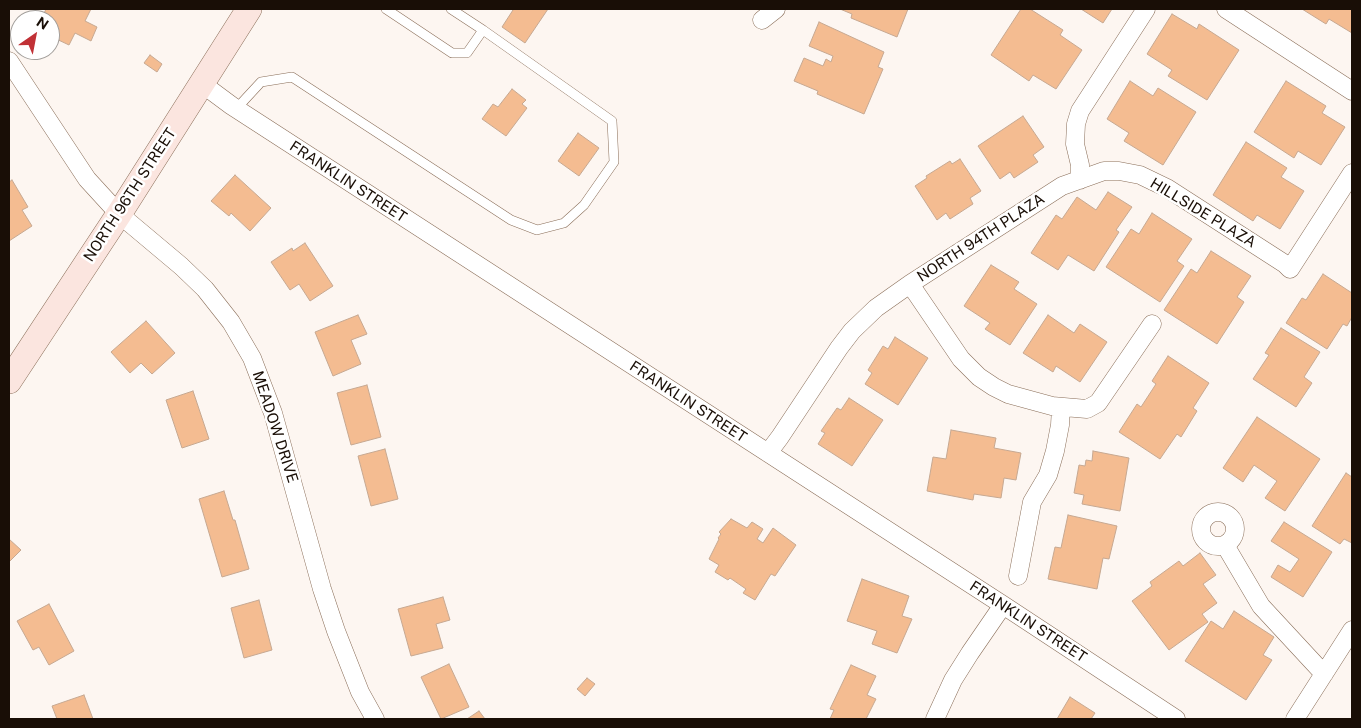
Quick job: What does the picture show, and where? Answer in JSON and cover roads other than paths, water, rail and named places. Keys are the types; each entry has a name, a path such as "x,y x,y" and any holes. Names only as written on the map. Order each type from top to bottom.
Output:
{"street":[{"name":"NORTH 96TH STREET","path":"9,381 119,214 249,9"},
{"path":"762,20 776,9"},
{"path":"1080,180 1080,165 1075,144 1076,124 1080,111 1146,9"},
{"path":"1226,9 1352,91"},
{"name":"MEADOW DRIVE","path":"9,61 87,179 119,214 181,266 205,290 231,322 252,358 273,413 322,589 336,631 360,692 375,719"},
{"name":"FRANKLIN STREET","path":"201,84 236,109 1003,604 1176,719"},
{"name":"HILLSIDE PLAZA","path":"1080,180 1104,171 1119,171 1140,175 1167,188 1290,269 1352,173"},
{"name":"NORTH 94TH PLAZA","path":"768,453 838,348 852,331 876,308 1062,186 1080,180"},
{"path":"910,284 961,359 979,377 1008,394 1052,406 1087,409 1098,403 1152,324"},
{"path":"1018,576 1032,502 1048,475 1055,451 1061,407"},
{"path":"1225,544 1261,606 1324,674"},
{"path":"935,719 953,680 1003,604"},
{"path":"1295,719 1352,630"}],"lane":[{"path":"386,9 452,54 467,53 482,30"},
{"path":"236,109 261,82 292,77 511,220 538,230 564,223 584,205 614,162 612,121 451,9"}]}
